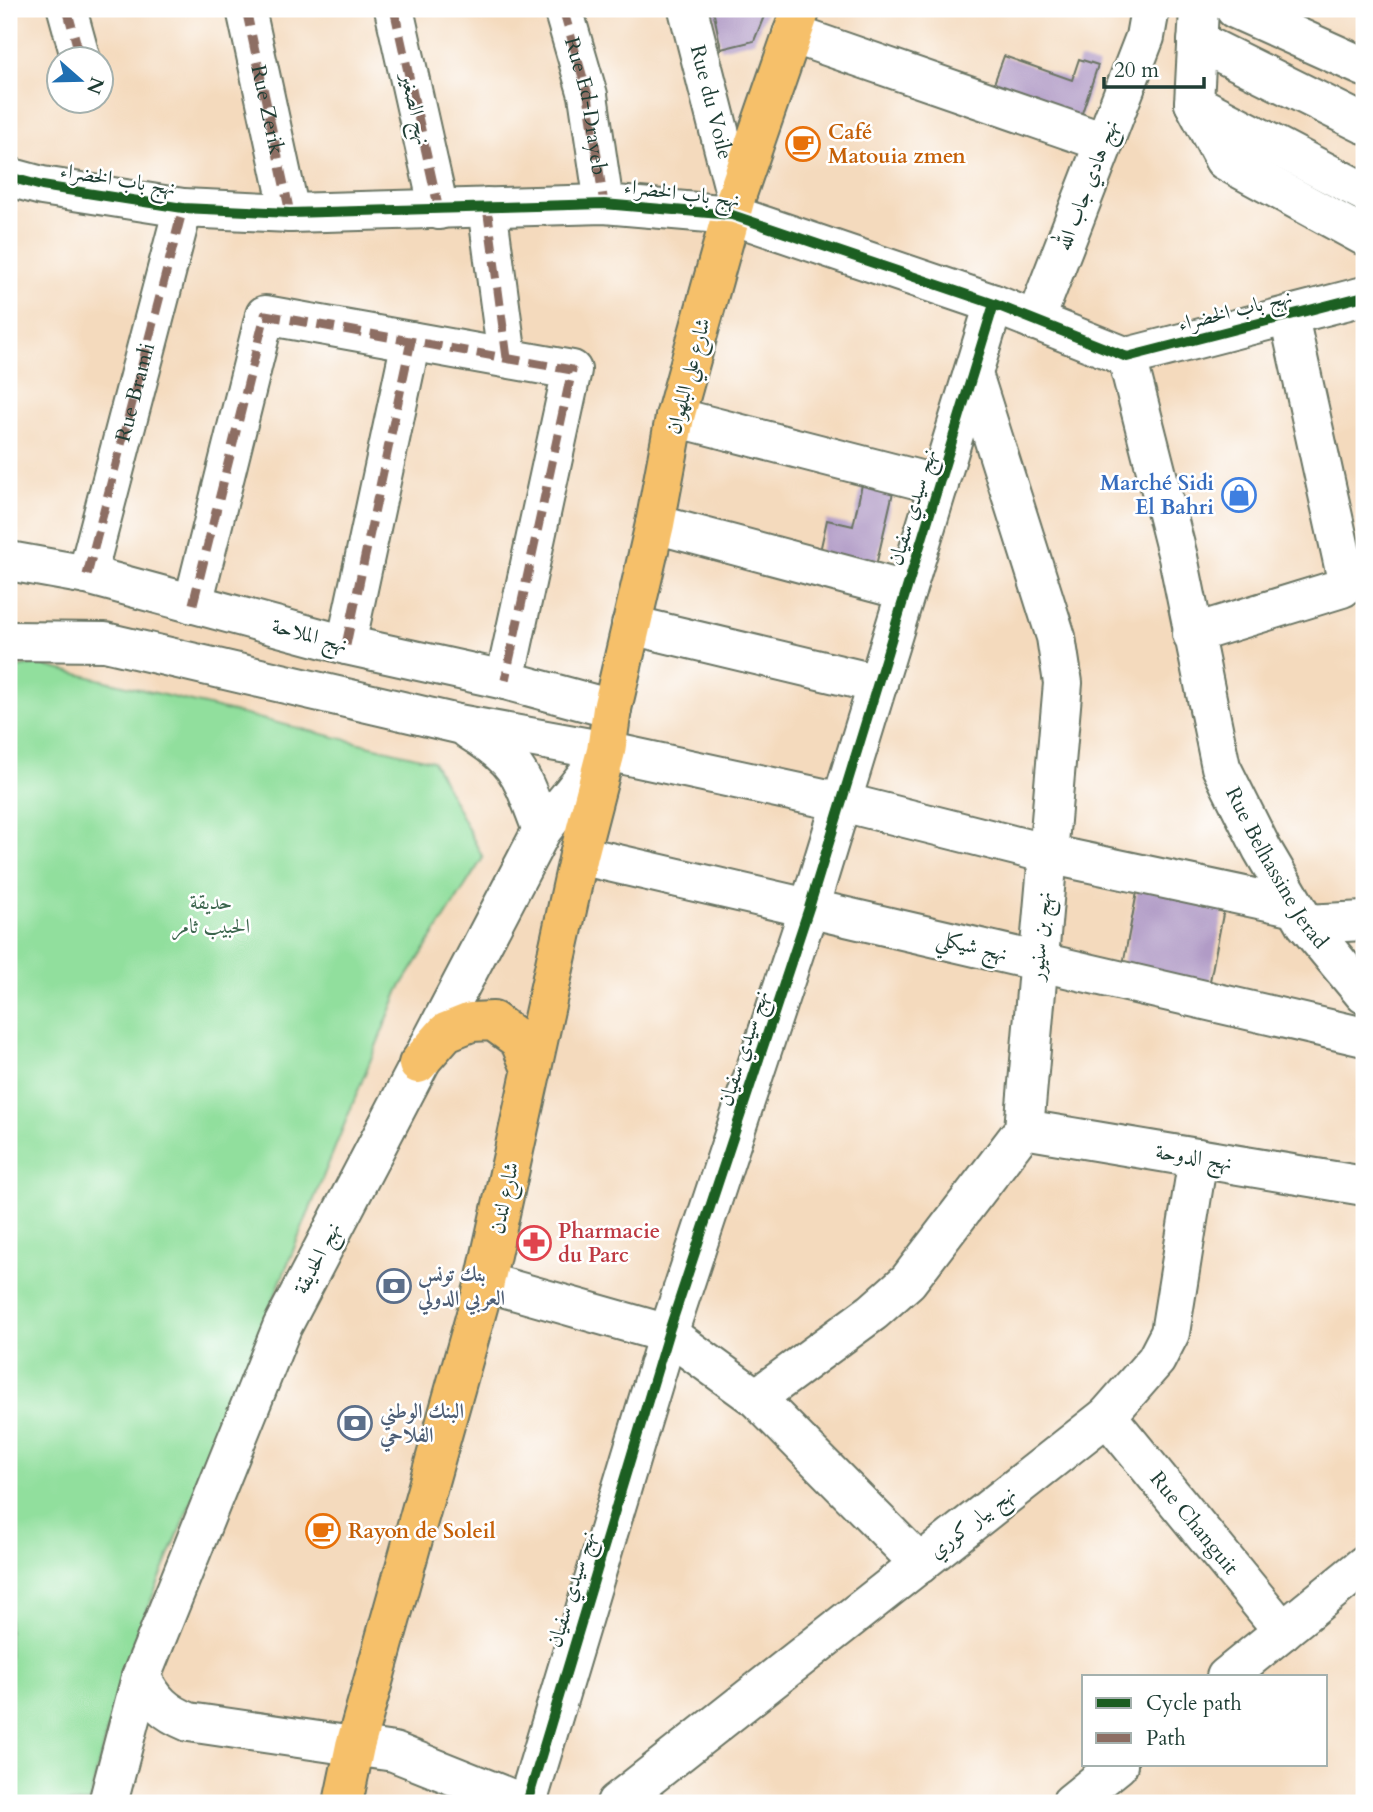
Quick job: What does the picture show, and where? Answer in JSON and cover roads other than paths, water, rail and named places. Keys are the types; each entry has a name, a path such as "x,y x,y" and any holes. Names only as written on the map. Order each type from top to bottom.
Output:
{"main road":[{"name":"شارع علي البلهوان","path":"606,751 612,709 655,524 675,417 734,206 797,21"},
{"name":"شارع لندن","path":"343,1803 355,1746 485,1282 579,855 606,751"},
{"path":"418,1064 446,1032 471,1022 493,1021 519,1040 532,1071"}],"street":[{"path":"67,9 77,46"},
{"name":"Rue Zerik","path":"246,9 289,213"},
{"name":"نهج الصغير","path":"394,9 439,210"},
{"name":"Rue Ed-Drayeb","path":"564,9 588,95 604,204"},
{"name":"Rue du Voile","path":"688,9 734,206"},
{"name":"نهج هادي جاب الله","path":"1035,321 1144,37 1150,9"},
{"path":"1236,9 1364,67"},
{"path":"797,21 1104,142"},
{"path":"1364,124 1198,25 1194,103 1224,160 1364,236"},
{"path":"1194,103 1364,192"},
{"name":"نهج باب الخضراء","path":"9,177 42,186 183,208 289,213 604,204 734,206 1127,357 1364,296"},
{"path":"487,207 507,358"},
{"name":"Rue Bramli","path":"87,575 183,208"},
{"name":"نهج سيدي سفيان","path":"524,1803 668,1334 809,908 994,304"},
{"path":"193,604 265,315 572,370 505,680"},
{"path":"1192,634 1342,588 1344,584 1346,576 1289,317"},
{"path":"346,645 411,341"},
{"name":"Rue Belhassine Jerad","path":"1127,357 1178,557 1221,768 1262,849 1301,915 1364,995"},
{"name":"نهج بن سنيور","path":"973,374 1060,660 1062,709 1037,962 1024,1129"},
{"path":"675,417 939,485"},
{"path":"655,524 906,591"},
{"name":"نهج الملاحة","path":"9,561 87,575 346,645 505,680 612,709"},
{"path":"631,625 878,684"},
{"path":"9,640 105,642 458,724 606,751 842,802 1301,915 1364,921"},
{"path":"458,724 488,742 519,769 542,830"},
{"name":"نهج الحديقة","path":"108,1803 141,1677 282,1327 542,830 606,751"},
{"name":"نهج شيكلي","path":"579,855 1364,1037"},
{"path":"757,1398 873,1312 908,1281 1024,1129"},
{"name":"نهج الدوحة","path":"1024,1129 1364,1186"},
{"name":"نهج بيار كوري","path":"616,1803 1107,1416 1156,1360 1170,1333 1198,1158"},
{"path":"485,1282 668,1334 757,1398 920,1564"},
{"name":"Rue Changuit","path":"1107,1416 1283,1631"},
{"path":"1228,1675 1364,1565"},
{"path":"141,1677 156,1704 189,1722 355,1746 372,1746 421,1760 524,1803"},
{"path":"1071,1803 1117,1766"}],"place":[{"name":"Café Matouia zmen","path":"803,144"},
{"name":"Marché Sidi El Bahri","path":"1239,495"},
{"name":"Pharmacie du Parc","path":"534,1243"},
{"name":"بنك تونس العربي الدولي","path":"394,1286"},
{"name":"البنك الوطني الفلاحي","path":"355,1423"},
{"name":"Rayon de Soleil","path":"323,1531"}],"park label":[{"name":"حديقة الحبيب ثامر","path":"211,914"}]}
